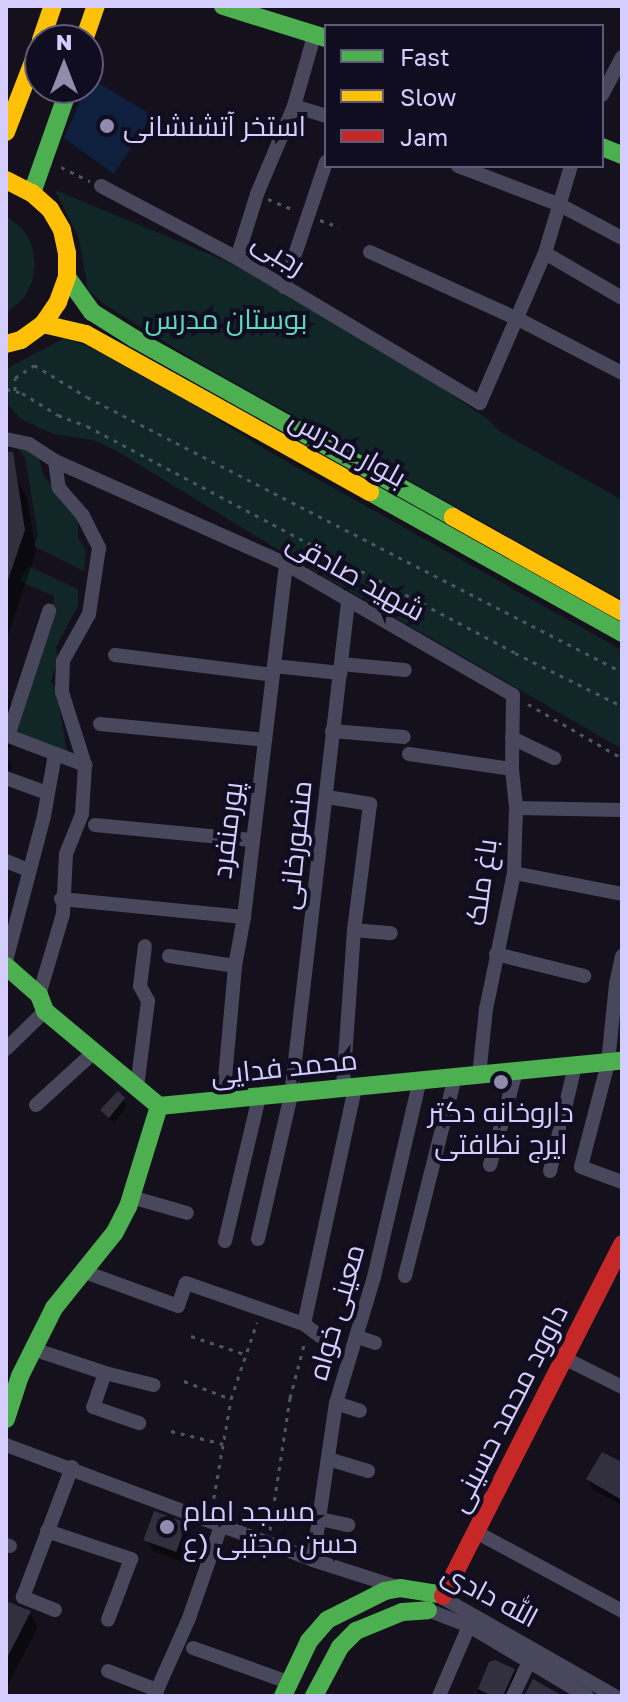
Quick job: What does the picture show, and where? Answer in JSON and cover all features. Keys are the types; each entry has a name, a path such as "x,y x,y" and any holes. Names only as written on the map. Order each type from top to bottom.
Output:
{"street":[{"path":"223,6 320,35 257,194 237,258"},
{"path":"604,91 622,57"},
{"path":"6,132 24,86"},
{"path":"32,193 64,104"},
{"path":"294,106 324,115"},
{"path":"284,287 324,168"},
{"path":"463,168 560,205 622,238"},
{"path":"518,319 545,253 570,168"},
{"path":"6,180 32,193 50,209 62,230 67,253 67,277 58,302 43,324 21,340 6,344"},
{"name":"رجبی","path":"101,186 237,258 480,403 518,319"},
{"path":"370,252 518,319 622,373"},
{"path":"545,253 622,298"},
{"name":"بلوار مدرس","path":"67,277 78,297 92,312 135,339 622,612"},
{"name":"بلوار مدرس","path":"43,324 86,334 622,633"},
{"name":"شهید صادقی","path":"6,439 29,444 55,461 286,564 513,695"},
{"path":"6,1049 42,1003 63,914 61,899 66,854 82,814 85,765 62,692 63,661 89,614 99,548 83,516 59,488 55,461"},
{"name":"پورمنفرد","path":"223,1101 235,966 244,917 286,564"},
{"name":"منصورخانی","path":"258,1239 291,1095 348,601"},
{"path":"49,611 7,735 85,765"},
{"path":"115,655 274,670 405,670"},
{"name":"باغ ملک","path":"479,1076 496,954 514,873 513,695"},
{"path":"100,724 265,740"},
{"path":"332,731 404,737"},
{"path":"512,738 554,758"},
{"path":"6,1419 33,1349 54,1308 115,1232 131,1197 159,1106 94,1052 6,964 55,754"},
{"path":"409,754 512,769"},
{"path":"6,778 47,793"},
{"path":"82,1271 178,1306 186,1283 311,1330 349,1088 354,930 370,804 327,797"},
{"path":"516,808 622,810"},
{"path":"95,825 251,840"},
{"path":"6,861 28,870"},
{"path":"514,873 622,894"},
{"path":"61,899 244,917"},
{"path":"354,930 391,933"},
{"path":"137,1087 148,1001 140,986 145,946"},
{"path":"496,954 584,976"},
{"path":"169,956 235,966"},
{"path":"622,956 615,1062 581,1167 622,1182"},
{"path":"36,1105 94,1052"},
{"name":"محمد فدایی","path":"159,1106 615,1062"},
{"path":"550,1171 575,1066"},
{"path":"490,1165 516,1072"},
{"path":"405,1276 455,1077"},
{"name":"معینی خواه","path":"313,1560 336,1403 358,1337 420,1080"},
{"path":"225,1241 259,1097"},
{"path":"131,1197 187,1213"},
{"name":"داوود محمد حسینی","path":"436,1600 476,1532 564,1358 616,1272 622,1244"},
{"path":"358,1337 375,1343"},
{"path":"33,1349 105,1373 154,1385"},
{"path":"564,1358 622,1387"},
{"path":"105,1373 93,1407 139,1423"},
{"path":"336,1403 360,1411"},
{"path":"6,1445 72,1467 313,1560 400,1588"},
{"path":"328,1459 368,1471"},
{"path":"55,1610 23,1597 72,1467"},
{"path":"320,1519 348,1525"},
{"path":"108,1671 157,1690 189,1618 216,1521"},
{"path":"47,1531 131,1559 108,1620"},
{"path":"476,1532 622,1611"},
{"name":"الله دادی","path":"286,1689 309,1641 327,1620 355,1603 400,1588 436,1600 615,1696"},
{"name":"الله دادی","path":"436,1600 469,1626 587,1696"},
{"name":"الله دادی","path":"314,1696 340,1647 356,1631 436,1600"},
{"path":"439,1696 469,1626"},
{"path":"193,1648 286,1689"},
{"path":"513,1696 529,1662"}],"path":[{"path":"45,160 101,186"},
{"path":"15,391 15,378 34,365 87,397 622,672"},
{"path":"6,389 622,706"},
{"path":"513,695 622,758"},
{"path":"216,1521 223,1444 231,1399 260,1310"},
{"path":"268,1542 290,1398 311,1330"},
{"path":"191,1336 247,1355"},
{"path":"184,1381 231,1399"},
{"path":"171,1431 223,1444"}],"green space":[{"name":"بوستان مدرس","path":"55,190 243,268 413,369 488,419 499,431 622,500 622,600 198,362 105,305 88,290 79,239"},
{"path":"6,216 23,229 32,245 35,263 32,282 24,298 6,313"},
{"name":"بوستان مدرس","path":"64,338 90,347 203,410 268,451 622,650 622,749 277,549 115,450 93,440 53,434 21,419 9,406 6,369"},
{"path":"15,446 29,448 39,457 43,475 78,518 78,537 86,552 84,571 34,546 38,535 25,457"},
{"path":"28,566 78,589 78,606 56,647 58,661 51,681 56,689 67,752 16,733 53,609 54,596 19,581"}],"water":[{"name":"استخر آتشنشانی","path":"104,86 152,115 114,174 64,138 79,104 104,104"}],"building":[{"path":"6,452 13,452 25,530 8,580"},
{"path":"118,1091 125,1098 109,1118 100,1110"},
{"path":"602,1452 622,1462 622,1500 586,1479"},
{"name":"مسجد امام حسن مجتبی (ع","path":"154,1511 187,1523 176,1552 143,1540"},
{"path":"6,1601 31,1611 6,1660"},
{"path":"495,1660 515,1669 503,1696 492,1696 478,1689 489,1662"},
{"path":"533,1679 563,1696 524,1696"}],"traffic: fast":[{"path":"223,6 324,37"},
{"path":"32,193 63,104"},
{"path":"604,148 622,155"},
{"path":"67,277 92,312 135,339 453,517"},
{"path":"370,492 622,633"},
{"path":"6,966 39,995 45,1011 159,1106 622,1061"},
{"path":"6,1419 20,1376 54,1308 115,1232 128,1207 159,1106"},
{"path":"283,1696 309,1641 327,1620 385,1591 400,1588 436,1594"},
{"path":"314,1696 340,1647 356,1631 402,1612 428,1610"}],"traffic: slow":[{"path":"47,24 53,6"},
{"path":"90,24 96,6"},
{"path":"6,132 24,85"},
{"path":"6,180 32,193 50,209 62,230 67,253 67,277 58,302 43,324 21,340 6,344"},
{"path":"43,324 86,334 370,492"},
{"path":"453,517 622,612"}],"traffic: jam":[{"path":"443,1596 622,1244"}],"place":[{"name":"استخر آتشنشانی","path":"107,126"},
{"name":"داروخانه دکتر ایرج نظافتی","path":"501,1082"},
{"name":"مسجد امام حسن مجتبی (ع","path":"167,1527"}]}
